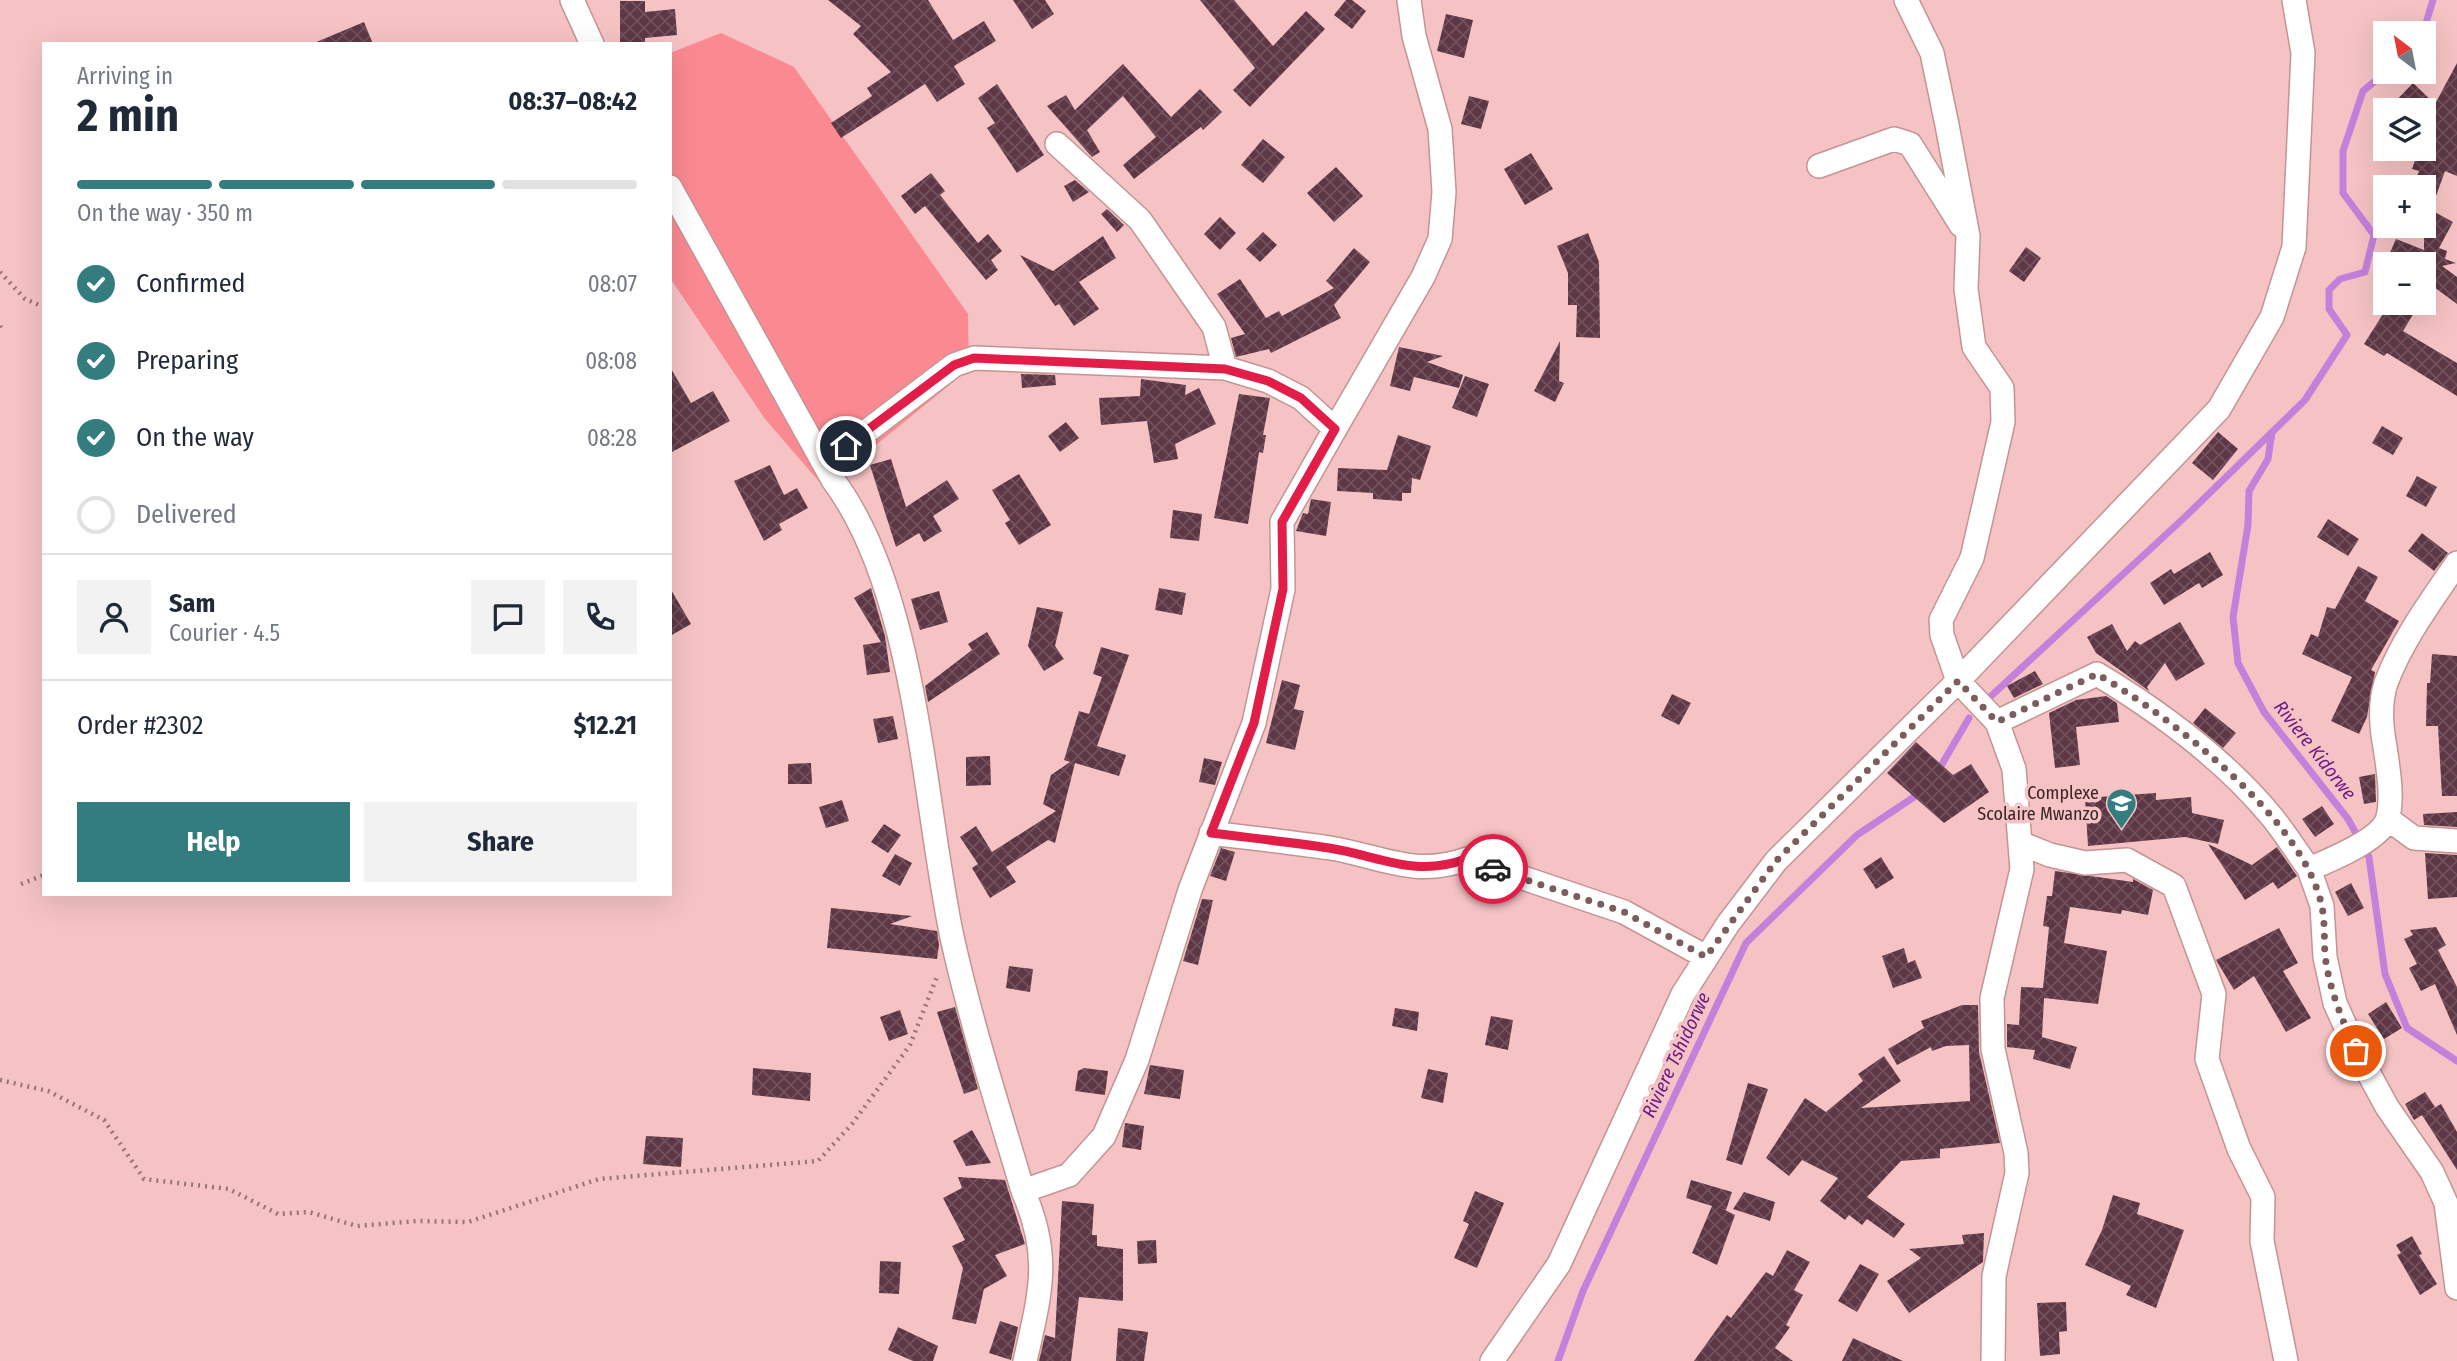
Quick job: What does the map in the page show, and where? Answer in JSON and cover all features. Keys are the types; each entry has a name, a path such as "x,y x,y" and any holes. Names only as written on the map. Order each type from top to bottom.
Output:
{"street":[{"path":"572,0 591,42"},
{"path":"1023,1191 1069,1175 1104,1136 1137,1060 1189,890 1254,723 1283,589 1282,522 1423,277 1440,239 1444,192 1440,129 1414,36 1409,0"},
{"path":"1906,0 1932,53 1968,236 1966,289 1974,347 2001,388 2003,422 1972,558 1941,620 1942,635 1958,681 1997,722 2014,769 2022,869 1992,998 1993,1049 2016,1153 2017,1173 1994,1276 1993,1361"},
{"path":"1492,1361 1559,1264 1683,994 1706,957 1776,861 1958,681 2219,410 2272,317 2294,247 2304,53 2294,0"},
{"path":"1819,166 1894,139 1910,144 1968,236"},
{"path":"1056,144 1139,220 1214,327 1225,369"},
{"path":"672,191 833,480 852,505 891,609 910,686 952,937 1023,1191 1036,1222 1043,1255 1039,1298 1026,1361"},
{"path":"825,463 954,365 974,358 1225,369 1268,381 1301,398 1335,429"},
{"path":"2309,869 2348,852 2384,824 2389,770 2381,722 2386,685 2413,629 2457,563"},
{"path":"1997,722 2097,674 2134,696 2229,773 2271,816 2309,869 2322,906 2325,957 2335,1003 2356,1051 2388,1107 2432,1172 2446,1203 2457,1288"},
{"path":"2384,824 2414,838 2457,841"},
{"path":"1211,833 1333,849 1385,863 1442,868 1466,859 1624,912 1706,957"},
{"path":"2020,842 2050,855 2085,863 2127,860 2174,886 2214,994 2207,1059 2239,1149 2263,1197 2262,1241 2286,1361"}],"path":[{"path":"0,272 25,299 42,306"},
{"path":"21,884 42,875"},
{"path":"0,1080 48,1091 104,1120 144,1179 229,1189 278,1214 309,1212 357,1226 417,1221 468,1222 599,1180 818,1161 852,1125 910,1045 952,937"}],"shaded area":[{"path":"721,33 794,67 968,314 969,369 833,480 822,485 765,419 672,281 672,52"}],"building":[{"path":"828,0 928,0 953,40 984,21 996,41 954,66 965,84 937,102 925,84 841,138 831,123 872,96 867,88 891,72 853,34 861,26"},
{"path":"1013,0 1045,0 1054,14 1032,29"},
{"path":"1200,0 1234,0 1273,46 1306,11 1325,29 1250,107 1233,90 1255,68"},
{"path":"1346,0 1352,0 1366,11 1352,29 1334,15"},
{"path":"620,1 645,1 645,12 675,9 677,35 645,38 645,42 620,42"},
{"path":"1446,14 1473,20 1464,58 1437,51"},
{"path":"364,22 372,42 316,42"},
{"path":"2457,63 2457,176 2445,171 2436,196 2436,175 2418,175 2419,171 2412,169 2415,161 2436,161 2436,102"},
{"path":"1123,64 1171,117 1200,89 1222,112 1203,130 1201,127 1134,179 1123,165 1156,137 1123,96 1087,130 1100,152 1092,157 1047,106 1066,95 1075,110"},
{"path":"997,84 1044,155 1017,173 987,128 995,123 978,98"},
{"path":"2412,84 2429,98 2399,98"},
{"path":"1469,96 1489,101 1481,129 1461,124"},
{"path":"1263,139 1285,157 1263,183 1241,165"},
{"path":"1531,153 1553,189 1525,205 1504,169"},
{"path":"1336,167 1363,196 1334,222 1307,193"},
{"path":"931,173 945,191 940,195 978,243 988,234 1002,251 991,260 998,270 986,280 925,206 915,214 901,196"},
{"path":"1075,180 1089,192 1073,202 1064,186"},
{"path":"1107,209 1124,225 1117,232 1101,214"},
{"path":"2436,213 2453,222 2439,248 2447,251 2445,259 2456,263 2442,266 2457,277 2457,304 2436,288 2436,252 2390,252 2396,239 2424,250 2424,238 2436,238"},
{"path":"1220,217 1236,233 1220,250 1204,234"},
{"path":"1263,232 1277,245 1260,262 1246,249"},
{"path":"1588,233 1599,262 1600,338 1576,337 1577,305 1568,305 1568,273 1557,246"},
{"path":"1103,236 1116,258 1079,282 1099,309 1074,326 1059,304 1055,306 1020,255 1053,271"},
{"path":"2026,247 2041,258 2024,282 2009,271"},
{"path":"1354,248 1370,262 1334,305 1341,318 1271,353 1269,349 1236,357 1231,338 1245,334 1217,294 1240,279 1266,318 1279,311 1282,316 1334,288 1326,281"},
{"path":"2382,315 2413,315 2403,331 2457,363 2457,396 2387,353 2384,356 2364,344"},
{"path":"1560,341 1559,381 1564,383 1555,402 1534,391"},
{"path":"1399,347 1443,356 1427,362 1463,375 1459,388 1414,377 1410,391 1390,386"},
{"path":"672,370 691,403 713,391 730,421 672,452"},
{"path":"1021,374 1055,375 1056,385 1022,388"},
{"path":"1465,376 1489,384 1477,417 1452,408"},
{"path":"1141,379 1186,385 1185,395 1199,388 1216,424 1175,444 1178,459 1154,463 1147,421 1101,425 1099,398 1140,396"},
{"path":"1239,394 1270,398 1263,435 1266,435 1263,453 1259,452 1248,524 1214,518"},
{"path":"1066,422 1079,438 1060,452 1048,436"},
{"path":"2382,426 2403,438 2393,455 2372,443"},
{"path":"2218,432 2238,449 2213,480 2192,463"},
{"path":"1398,435 1431,446 1420,480 1412,478 1411,493 1402,493 1402,501 1373,499 1373,493 1337,491 1338,468 1387,470"},
{"path":"891,459 906,507 947,480 959,499 933,516 942,531 924,542 919,533 896,547 870,465"},
{"path":"770,465 784,495 797,488 808,508 779,524 782,530 764,541 734,481"},
{"path":"1019,474 1051,525 1019,545 1005,523 1010,520 992,490"},
{"path":"2417,476 2437,487 2426,507 2406,496"},
{"path":"1311,499 1331,502 1326,536 1296,531 1303,513 1308,514"},
{"path":"1173,510 1202,514 1199,541 1170,538"},
{"path":"2328,519 2359,539 2348,556 2317,537"},
{"path":"2422,533 2448,553 2434,571 2408,551"},
{"path":"2210,552 2223,575 2202,588 2199,583 2164,605 2150,583 2171,569 2174,574"},
{"path":"2358,566 2378,577 2365,601 2399,621 2371,670 2375,672 2367,717 2359,734 2331,721 2352,677 2302,654 2311,634 2318,637 2327,607 2335,609"},
{"path":"871,588 885,636 890,672 867,675 863,645 881,642 854,598"},
{"path":"1159,588 1186,593 1182,615 1155,610"},
{"path":"672,591 691,624 672,635"},
{"path":"939,591 948,622 920,630 911,599"},
{"path":"1037,607 1063,612 1055,646 1064,659 1044,671 1028,646"},
{"path":"2180,622 2205,664 2176,681 2165,663 2147,687 2149,691 2096,653 2087,637 2112,624 2127,651 2135,641 2140,645"},
{"path":"987,632 1000,654 928,702 925,686 972,650 968,644"},
{"path":"1101,647 1129,655 1097,746 1126,755 1119,776 1075,763 1055,843 1048,840 1006,867 1016,882 990,898 972,868 978,864 960,837 976,826 992,852 1056,811 1043,804 1051,775 1070,762 1064,760 1079,711 1089,714 1102,677 1093,674"},
{"path":"2432,654 2457,656 2457,796 2442,796 2438,726 2426,726 2427,683 2430,683"},
{"path":"2035,671 2043,684 2014,698 2007,686"},
{"path":"1282,680 1300,685 1294,709 1304,711 1295,750 1266,743"},
{"path":"1672,694 1691,703 1679,725 1661,716"},
{"path":"2106,696 2117,703 2119,722 2076,727 2080,765 2055,768 2049,713 2076,700"},
{"path":"2205,708 2236,733 2223,748 2193,723"},
{"path":"893,716 898,739 878,743 873,719"},
{"path":"1916,742 1953,775 1971,764 1989,792 1944,823 1887,773"},
{"path":"990,756 991,785 966,786 966,757"},
{"path":"1204,758 1222,762 1215,785 1199,782"},
{"path":"811,763 812,784 788,784 788,764"},
{"path":"2375,774 2376,802 2364,804 2359,777"},
{"path":"2156,793 2156,800 2191,797 2192,813 2224,820 2218,844 2185,837 2088,846 2085,798"},
{"path":"842,800 849,821 826,828 819,807"},
{"path":"2322,806 2334,824 2315,837 2302,819"},
{"path":"2457,812 2457,827 2424,825 2423,814"},
{"path":"884,824 901,835 888,853 871,842"},
{"path":"2208,844 2252,865 2277,847 2297,876 2278,889 2273,882 2245,900"},
{"path":"1221,848 1235,852 1226,881 1210,876"},
{"path":"2425,853 2457,855 2457,897 2428,899"},
{"path":"895,854 912,863 900,886 882,876"},
{"path":"1881,857 1894,878 1876,889 1863,869"},
{"path":"2055,871 2133,882 2133,879 2153,890 2148,915 2122,910 2121,914 2070,907 2064,943 2107,951 2098,1004 2044,998 2042,1037 2077,1047 2070,1069 2033,1059 2035,1050 2007,1047 2007,1024 2019,1025 2021,987 2043,988 2049,927 2043,926 2047,896 2052,896"},
{"path":"2351,883 2364,908 2348,916 2335,892"},
{"path":"1202,899 1213,900 1198,965 1183,961"},
{"path":"831,908 912,916 890,924 937,931 937,959 827,948"},
{"path":"2436,927 2446,945 2438,950 2457,987 2457,1035 2435,984 2421,991 2409,968 2417,964 2404,939 2413,935 2410,930"},
{"path":"2279,928 2298,963 2283,971 2311,1018 2286,1032 2254,976 2234,990 2216,960"},
{"path":"1904,948 1908,963 1915,960 1922,978 1893,988 1882,956"},
{"path":"1009,966 1033,969 1030,992 1006,988"},
{"path":"2386,1002 2402,1028 2384,1039 2368,1014"},
{"path":"1962,1005 1978,1005 1979,1052 2000,1143 1940,1149 1940,1158 1901,1161 1867,1197 1905,1224 1894,1238 1867,1219 1862,1225 1849,1215 1845,1220 1820,1201 1838,1178 1802,1160 1789,1176 1766,1158 1805,1098 1826,1112 1863,1081 1858,1074 1884,1056 1901,1081 1861,1108 1970,1101 1969,1045 1946,1046 1932,1051 1931,1047 1897,1065 1888,1049 1924,1028 1921,1021"},
{"path":"955,1007 978,1089 964,1094 937,1012"},
{"path":"1395,1008 1419,1012 1417,1031 1392,1026"},
{"path":"900,1010 908,1034 889,1041 880,1017"},
{"path":"1491,1016 1513,1020 1508,1050 1485,1045"},
{"path":"1150,1065 1184,1070 1180,1099 1144,1094"},
{"path":"753,1068 811,1073 810,1101 752,1095"},
{"path":"1084,1068 1108,1071 1105,1095 1075,1091 1078,1071"},
{"path":"1428,1069 1448,1073 1443,1103 1421,1098"},
{"path":"1748,1083 1768,1089 1742,1165 1726,1160"},
{"path":"2425,1092 2435,1107 2414,1120 2405,1104"},
{"path":"2441,1104 2457,1132 2457,1170 2422,1115"},
{"path":"1125,1123 1144,1126 1141,1150 1122,1147"},
{"path":"972,1130 991,1163 966,1166 953,1141"},
{"path":"646,1136 683,1138 681,1167 643,1164"},
{"path":"958,1177 1005,1180 1025,1244 995,1255 1007,1276 984,1289 976,1324 952,1319 963,1268 952,1246 965,1240 943,1198 962,1188"},
{"path":"1691,1180 1732,1192 1726,1210 1721,1208 1735,1215 1717,1265 1692,1253 1712,1206 1686,1198"},
{"path":"1475,1191 1504,1203 1477,1268 1454,1258 1469,1224 1463,1221"},
{"path":"1744,1192 1775,1202 1770,1221 1733,1209"},
{"path":"2113,1195 2140,1203 2137,1214 2184,1230 2156,1308 2126,1295 2131,1286 2085,1265 2102,1230"},
{"path":"1062,1201 1094,1204 1092,1235 1097,1235 1097,1246 1123,1249 1123,1301 1079,1297 1071,1361 1039,1361 1045,1335 1055,1338"},
{"path":"1984,1233 1983,1262 1909,1313 1887,1281 1921,1258 1909,1249 1964,1244 1962,1235"},
{"path":"2412,1236 2422,1254 2419,1255 2437,1284 2420,1295 2397,1255 2401,1253 2396,1245"},
{"path":"1156,1240 1157,1263 1138,1264 1137,1241"},
{"path":"1787,1250 1810,1262 1794,1290 1803,1295 1786,1325 1790,1327 1775,1348 1793,1361 1694,1361 1727,1315 1731,1318 1766,1272 1773,1276"},
{"path":"880,1261 901,1262 899,1294 879,1293"},
{"path":"1860,1264 1879,1274 1857,1312 1838,1301"},
{"path":"2066,1302 2067,1331 2059,1332 2060,1354 2040,1356 2037,1303"},
{"path":"1000,1321 1018,1327 1011,1360 989,1353"},
{"path":"898,1327 938,1346 933,1361 913,1361 888,1350"},
{"path":"1118,1328 1148,1332 1144,1361 1116,1361"},
{"path":"1853,1338 1903,1361 1842,1361"}],"waterway":[{"path":"2427,21 2433,0"},
{"path":"1990,697 2185,517 2305,400 2347,335 2329,309 2329,290 2340,279 2365,272 2374,235 2343,193 2343,151 2363,91 2373,83"},
{"name":"Riviere Kidorwe","path":"2272,432 2268,459 2249,491 2248,525 2233,617 2238,663 2264,712 2348,819 2369,857 2385,974 2407,1028 2457,1061"},
{"name":"Riviere Tshidorwe","path":"1938,771 1969,718"},
{"name":"Riviere Tshidorwe","path":"1558,1361 1583,1291 1746,943 1857,835 1920,793"}],"way so far":[{"path":"1493,869 1624,912 1676,943 1706,957 1776,861 1958,681 1997,722 2097,674 2134,696 2229,773 2271,816 2309,869 2322,906 2325,957 2335,1003 2356,1051"}],"place":[{"name":"Complexe Scolaire Mwanzo","path":"2122,830"}],"route":[{"path":"846,446 954,365 974,358 1225,369 1268,381 1301,398 1335,429 1282,522 1283,589 1254,723 1211,833 1333,849 1385,863 1442,868 1466,859 1493,869"}]}
